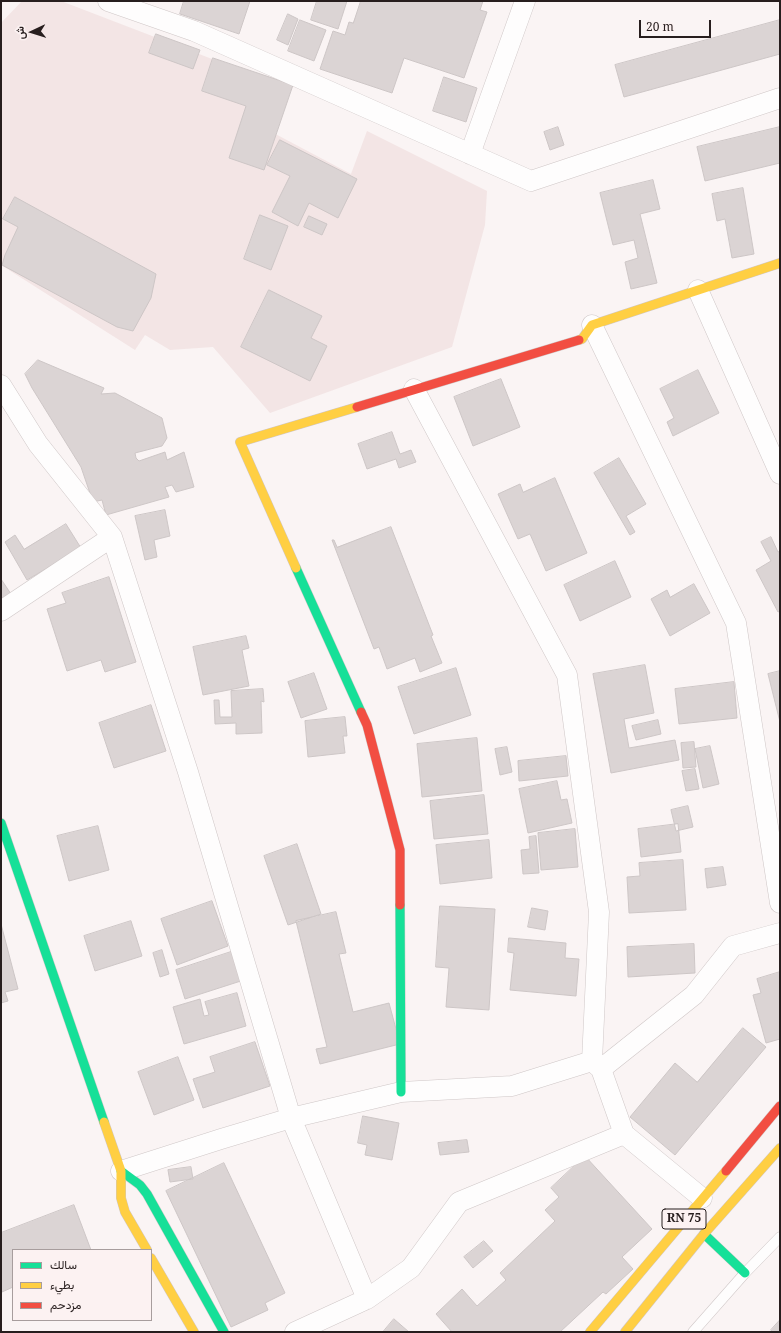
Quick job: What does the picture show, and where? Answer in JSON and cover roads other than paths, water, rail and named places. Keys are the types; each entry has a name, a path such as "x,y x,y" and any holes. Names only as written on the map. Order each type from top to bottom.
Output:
{"main road":[{"path":"401,1092 400,850 367,725 240,442 582,339 592,325 780,263"},
{"path":"1,823 121,1171 121,1195 123,1207 145,1249"},
{"name":"RN 75","path":"590,1332 780,1106"},
{"name":"RN 75","path":"625,1332 704,1234 780,1148"},
{"path":"121,1171 140,1185 152,1201 224,1332"},
{"path":"704,1234 745,1273"},
{"path":"152,1260 194,1332"}],"street":[{"path":"108,1 194,31 531,181 780,98"},
{"path":"470,154 525,1"},
{"path":"698,290 780,474"},
{"path":"592,325 736,623 780,903"},
{"path":"1,385 38,444 112,537 188,772 291,1118 367,1299"},
{"path":"414,390 567,675 599,912 596,1065 624,1134 702,1198"},
{"path":"1,611 112,537"},
{"path":"121,1171 291,1118 401,1092 512,1086 596,1065 694,994 733,946 780,933"},
{"path":"295,1332 367,1299 411,1268 459,1202 624,1134"}],"lane":[{"path":"693,1332 745,1273 780,1237"}]}
